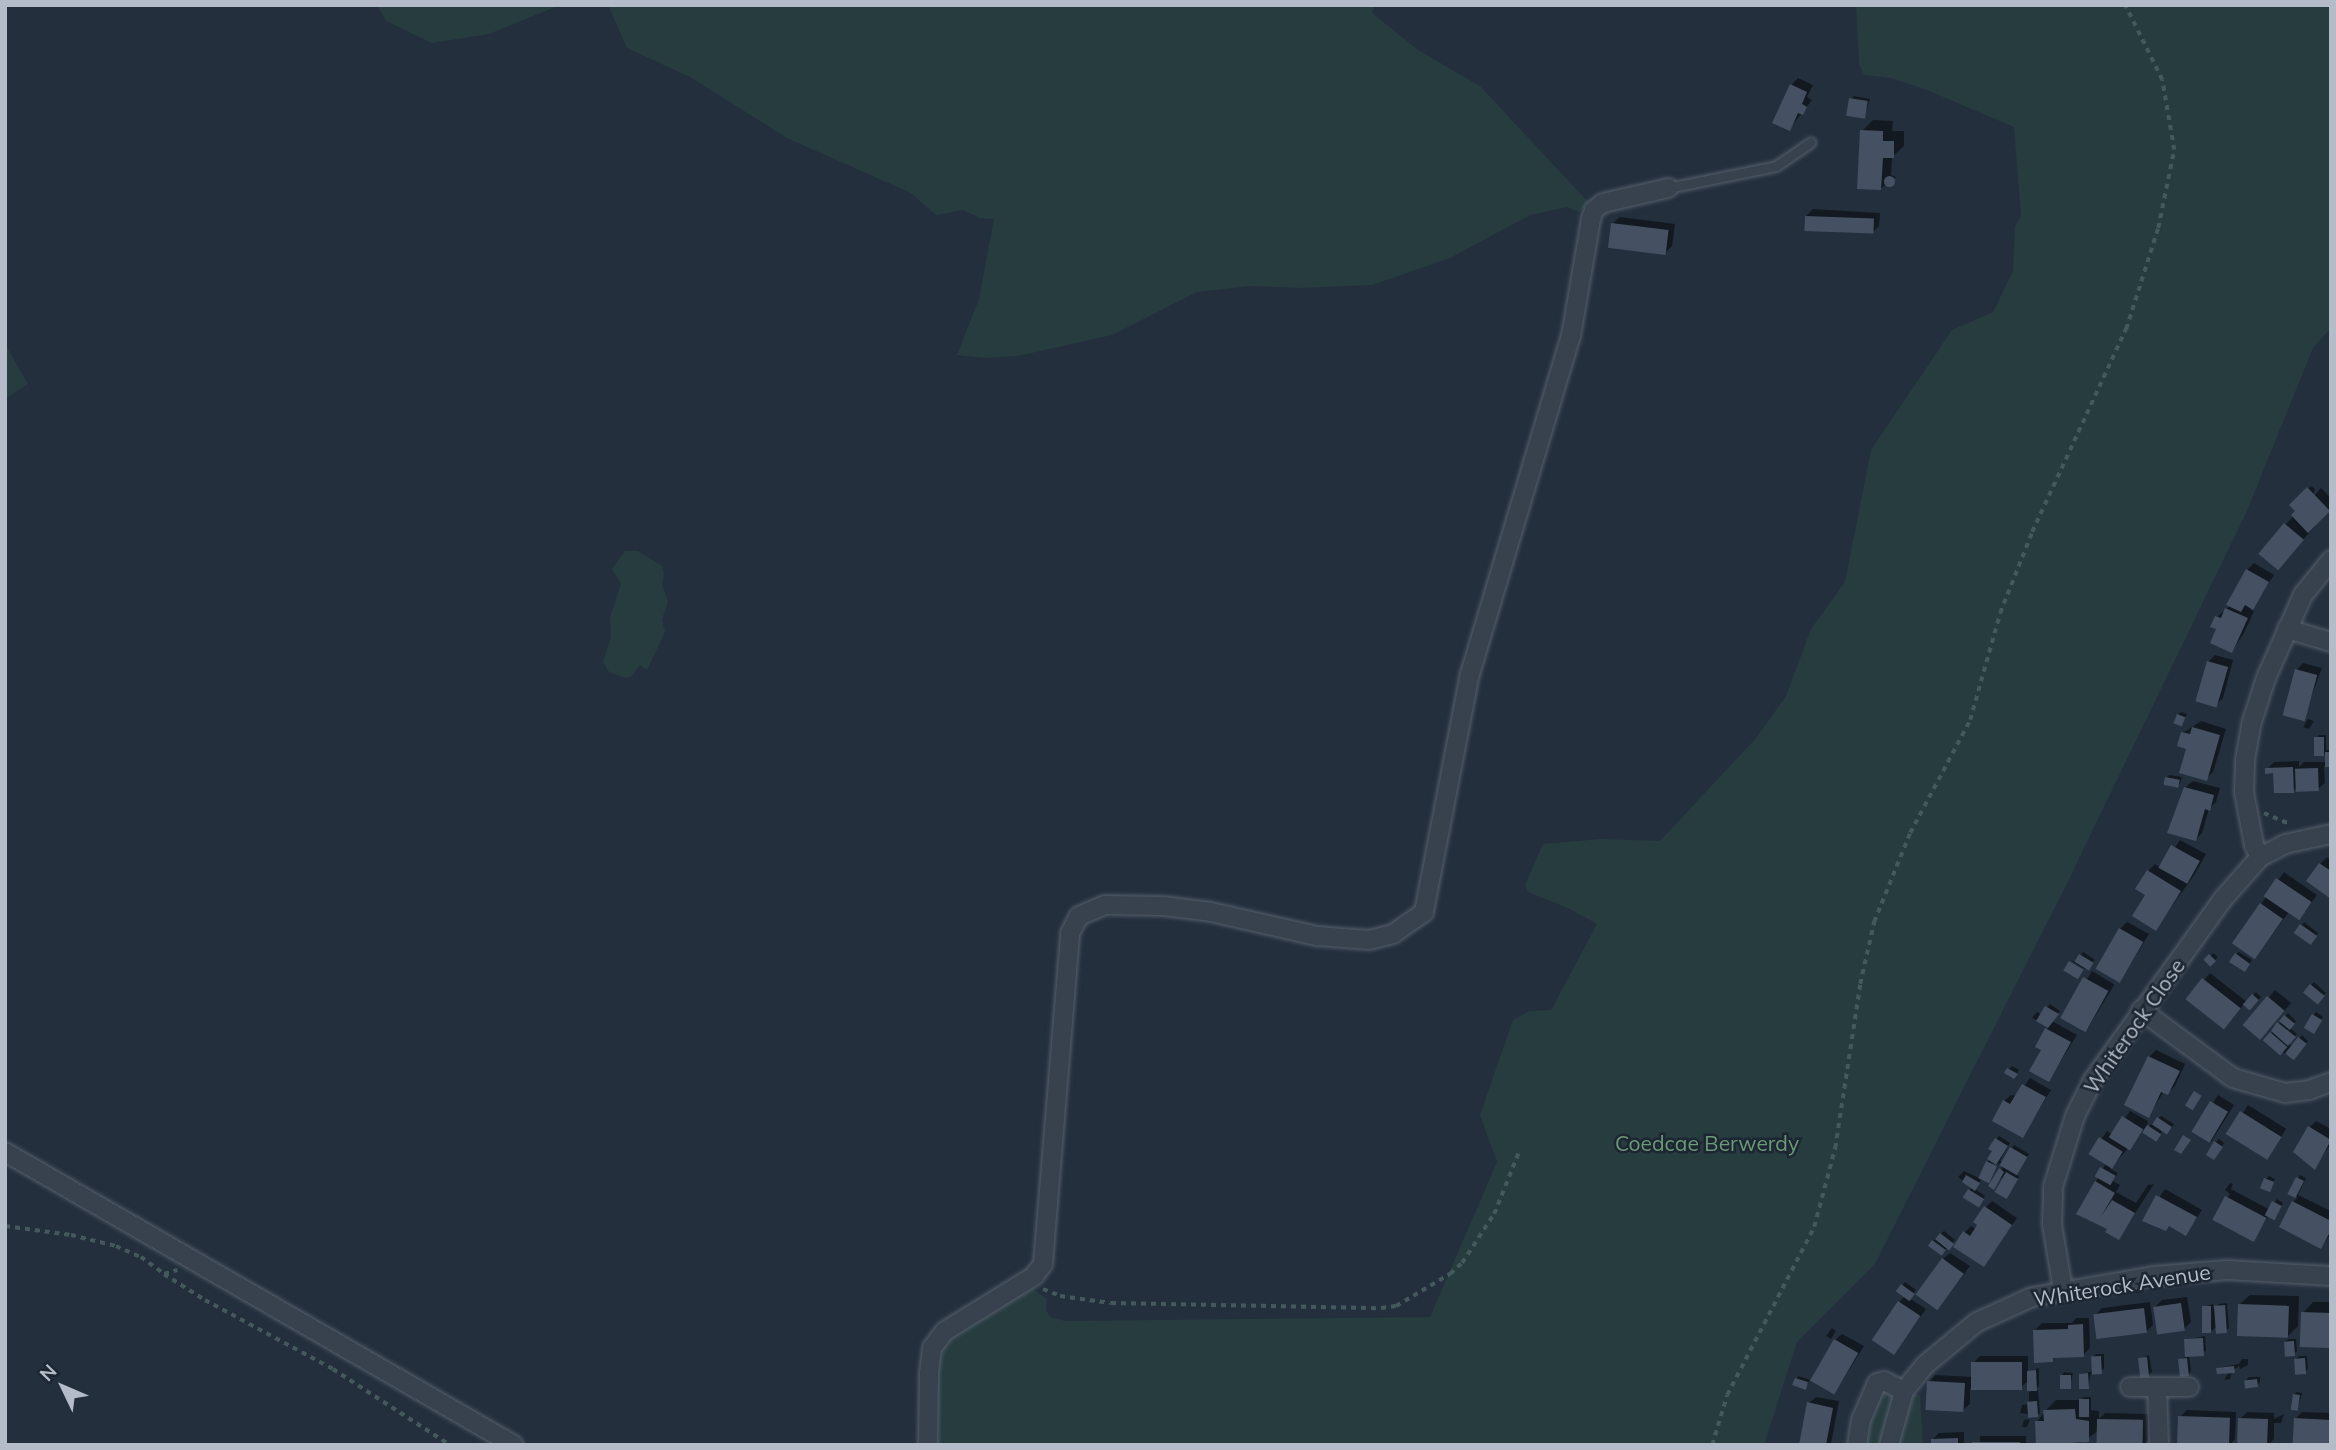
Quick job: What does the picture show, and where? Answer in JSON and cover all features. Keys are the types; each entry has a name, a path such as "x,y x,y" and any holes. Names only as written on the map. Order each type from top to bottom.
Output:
{"street":[{"path":"928,1445 929,1373 933,1348 944,1331 1034,1276 1043,1264 1047,1243 1070,933 1079,916 1105,905 1163,906 1211,912 1317,936 1369,940 1393,934 1424,912 1470,674 1571,336 1594,210 1603,203 1668,188"},
{"path":"2260,857 2254,845 2246,806 2245,760 2251,724 2266,678 2304,594 2331,561"},
{"path":"2287,629 2331,642"},
{"name":"Whiterock Close","path":"2063,1290 2052,1224 2053,1187 2061,1153 2093,1080 2223,899 2260,857 2301,840 2331,834"},
{"path":"2141,1010 2233,1078 2285,1093 2309,1090 2331,1082"},
{"path":"5,1152 514,1445"},
{"name":"Whiterock Avenue","path":"1889,1445 1904,1391 1926,1365 1977,1322 2032,1297 2153,1276 2228,1270 2331,1276"},
{"path":"1857,1445 1861,1420 1877,1383 1884,1381 1904,1391"},
{"path":"2130,1387 2189,1387"},
{"path":"2157,1387 2159,1445"}],"lane":[{"path":"1668,188 1776,166 1811,142"}],"path":[{"path":"1712,1445 1727,1395 1814,1227 1835,1148 1858,996 1874,922 1910,833 1970,720 2005,601 2032,532 2126,330 2158,228 2174,150 2161,80 2125,5"},
{"path":"2246,806 2290,824 2301,840"},
{"path":"1034,1276 1049,1294 1094,1302 1381,1308 1396,1306 1462,1264 1494,1214 1518,1154"},
{"path":"5,1226 71,1235 116,1246 141,1257 205,1300 333,1369 450,1445"},
{"path":"164,1274 203,1265"}],"green space":[{"path":"377,5 560,5 489,34 432,43 386,21"},
{"path":"608,5 1375,5 1372,13 1418,50 1480,86 1589,203 1579,212 1567,207 1530,215 1450,258 1372,285 1297,288 1252,286 1197,292 1112,335 1018,356 985,358 957,355 979,299 994,219 980,218 963,210 936,215 911,193 787,138 690,77 627,48"},
{"name":"Coedcae Berwerdy","path":"1856,5 2331,5 2331,328 2313,348 2246,513 2069,879 1875,1264 1797,1342 1764,1445 936,1445 935,1374 939,1352 950,1335 1029,1286 1047,1299 1046,1311 1052,1318 1066,1321 1430,1317 1497,1162 1480,1115 1513,1020 1529,1011 1551,1010 1597,924 1570,909 1528,892 1525,885 1543,844 1600,839 1660,841 1757,737 1786,696 1811,629 1845,582 1871,450 1952,330 1993,312 2013,271 2015,226 2021,216 2014,127 1927,90 1891,78 1864,75 1859,64"},
{"path":"5,344 28,384 5,399"},
{"path":"625,551 638,551 662,566 662,584 668,602 662,619 665,632 647,670 640,665 631,677 626,678 609,672 603,662 611,637 610,617 621,584 612,569"},
{"path":"1877,1383 1920,1395 1923,1445 1857,1445"}],"building":[{"path":"1790,84 1807,92 1802,104 1807,107 1803,115 1798,113 1790,131 1772,123"},
{"path":"1849,98 1868,101 1865,119 1846,116"},
{"path":"1860,130 1883,131 1883,141 1894,141 1894,158 1883,158 1881,190 1857,189"},
{"path":"1889,175 1895,181 1889,187 1883,181"},
{"path":"1805,216 1874,218 1873,233 1804,231"},
{"path":"1611,223 1669,230 1666,255 1608,248"},
{"path":"2307,487 2330,511 2308,533 2291,515 2295,511 2289,505"},
{"path":"2284,523 2304,540 2278,570 2258,554"},
{"path":"2246,569 2269,582 2253,610 2245,605 2241,612 2226,605"},
{"path":"2225,608 2248,618 2232,653 2210,643 2216,629 2210,627 2215,616 2221,618"},
{"path":"2207,661 2228,667 2217,707 2195,701"},
{"path":"2295,669 2317,675 2305,721 2283,715"},
{"path":"2177,714 2185,717 2182,727 2173,723"},
{"path":"2192,727 2220,735 2207,781 2179,773 2186,749 2177,746 2181,732 2190,734"},
{"path":"2314,737 2324,737 2324,756 2314,756"},
{"path":"2325,752 2331,752 2331,767 2325,767"},
{"path":"2293,767 2294,793 2274,793 2273,773 2265,774 2265,768"},
{"path":"2318,768 2319,791 2296,792 2295,769"},
{"path":"2165,777 2180,780 2178,788 2163,785"},
{"path":"2184,787 2214,795 2210,811 2205,809 2196,841 2167,833"},
{"path":"2171,845 2200,861 2187,884 2158,868"},
{"path":"2319,863 2331,871 2331,899 2306,881"},
{"path":"2147,870 2181,891 2156,931 2132,916 2145,895 2135,889"},
{"path":"2276,878 2312,902 2299,920 2264,896"},
{"path":"2260,903 2283,919 2255,959 2232,943"},
{"path":"2300,924 2317,936 2311,945 2294,933"},
{"path":"2119,928 2143,942 2120,983 2096,969"},
{"path":"2235,953 2250,964 2245,972 2229,962"},
{"path":"2079,954 2094,963 2089,970 2074,962"},
{"path":"2209,954 2216,961 2210,967 2203,960"},
{"path":"2069,961 2084,970 2078,979 2063,970"},
{"path":"2083,977 2108,991 2086,1032 2060,1018"},
{"path":"2202,978 2241,1008 2224,1029 2185,999"},
{"path":"2310,984 2325,996 2318,1005 2303,993"},
{"path":"2252,994 2259,1000 2250,1010 2243,1005"},
{"path":"2267,996 2285,1011 2260,1040 2243,1025"},
{"path":"2045,1006 2059,1014 2048,1028 2036,1021"},
{"path":"2312,1014 2322,1020 2314,1034 2304,1028"},
{"path":"2284,1015 2295,1024 2290,1030 2279,1021"},
{"path":"2277,1022 2296,1037 2288,1046 2271,1031"},
{"path":"2045,1028 2071,1042 2049,1082 2029,1071 2041,1050 2035,1047"},
{"path":"2270,1032 2287,1047 2280,1055 2263,1040"},
{"path":"2298,1037 2307,1044 2294,1060 2285,1054"},
{"path":"2148,1056 2180,1071 2168,1095 2161,1092 2149,1118 2124,1105"},
{"path":"2007,1068 2018,1074 2014,1079 2004,1073"},
{"path":"2022,1084 2046,1097 2023,1138 1992,1121 2003,1100 2010,1104"},
{"path":"2194,1091 2202,1096 2193,1110 2185,1105"},
{"path":"2210,1101 2228,1112 2209,1143 2191,1132"},
{"path":"2240,1111 2282,1137 2267,1160 2226,1134"},
{"path":"2122,1116 2143,1129 2130,1150 2109,1137"},
{"path":"2157,1117 2172,1127 2167,1135 2152,1124"},
{"path":"2147,1125 2161,1134 2156,1142 2142,1133"},
{"path":"2308,1126 2331,1140 2315,1170 2293,1152"},
{"path":"2183,1135 2191,1140 2181,1154 2174,1150"},
{"path":"2099,1137 2123,1152 2112,1169 2088,1154"},
{"path":"1995,1138 2008,1146 1996,1165 1987,1159 1992,1151 1988,1149"},
{"path":"2214,1141 2223,1147 2214,1160 2206,1155"},
{"path":"2010,1147 2027,1157 2017,1175 2000,1165"},
{"path":"1986,1161 1997,1166 1989,1183 1978,1178"},
{"path":"2100,1167 2116,1176 2110,1185 2095,1177"},
{"path":"1999,1168 2004,1172 1994,1190 1988,1186"},
{"path":"2006,1172 2018,1179 2007,1199 1994,1192"},
{"path":"1966,1175 1980,1183 1975,1191 1962,1182"},
{"path":"2296,1177 2304,1181 2295,1198 2287,1194"},
{"path":"2264,1178 2274,1182 2270,1192 2260,1188"},
{"path":"2095,1181 2115,1193 2100,1218 2112,1200 2135,1213 2119,1240 2105,1232 2107,1229 2076,1214"},
{"path":"1968,1189 1984,1199 1979,1208 1963,1197"},
{"path":"2156,1195 2197,1217 2186,1236 2169,1226 2166,1231 2142,1221"},
{"path":"2225,1196 2266,1218 2254,1242 2212,1220"},
{"path":"2272,1201 2282,1206 2275,1220 2265,1215"},
{"path":"2292,1201 2331,1221 2331,1230 2321,1249 2279,1227"},
{"path":"1984,1206 2012,1225 1984,1267 1953,1247 1963,1231 1970,1236 1977,1225 1973,1222"},
{"path":"1940,1233 1954,1244 1949,1250 1935,1239"},
{"path":"1932,1240 1946,1250 1942,1256 1928,1246"},
{"path":"1942,1258 1964,1274 1937,1310 1916,1294"},
{"path":"1901,1284 1915,1294 1909,1301 1896,1291"},
{"path":"1898,1301 1920,1316 1894,1355 1872,1340"},
{"path":"2181,1303 2185,1331 2157,1335 2153,1307"},
{"path":"2238,1304 2289,1306 2288,1338 2237,1336"},
{"path":"2225,1305 2227,1333 2216,1334 2214,1306"},
{"path":"2202,1306 2211,1306 2211,1333 2202,1333"},
{"path":"2144,1308 2147,1333 2096,1339 2093,1314"},
{"path":"2301,1312 2331,1313 2330,1348 2300,1347"},
{"path":"2083,1324 2084,1357 2053,1358 2053,1362 2034,1363 2033,1330 2068,1329 2068,1325"},
{"path":"2203,1338 2204,1356 2185,1357 2184,1339"},
{"path":"1834,1339 1858,1353 1834,1395 1810,1381"},
{"path":"2294,1341 2295,1356 2285,1357 2284,1342"},
{"path":"2101,1356 2102,1374 2092,1374 2091,1357"},
{"path":"2147,1357 2149,1377 2140,1378 2138,1358"},
{"path":"2187,1358 2189,1376 2180,1377 2178,1359"},
{"path":"2305,1358 2306,1374 2295,1375 2294,1359"},
{"path":"1971,1362 2022,1362 2022,1390 1971,1390"},
{"path":"2234,1366 2235,1373 2217,1374 2216,1368"},
{"path":"2036,1370 2037,1391 2027,1391 2027,1371"},
{"path":"2088,1373 2089,1389 2079,1389 2079,1374"},
{"path":"2060,1375 2071,1375 2071,1389 2060,1389"},
{"path":"1795,1378 1808,1382 1806,1390 1792,1385"},
{"path":"2257,1379 2258,1387 2245,1389 2244,1381"},
{"path":"1927,1381 1965,1383 1963,1412 1925,1410"},
{"path":"2293,1394 2300,1395 2298,1411 2291,1410"},
{"path":"2079,1399 2089,1399 2089,1417 2079,1417"},
{"path":"2037,1401 2038,1417 2028,1418 2027,1402"},
{"path":"1807,1402 1833,1408 1826,1445 1799,1445"},
{"path":"2075,1409 2076,1419 2089,1421 2089,1442 2036,1445 2035,1421 2044,1421 2043,1410"},
{"path":"2178,1416 2230,1418 2229,1445 2177,1445"},
{"path":"2238,1418 2268,1419 2267,1445 2237,1445"},
{"path":"2294,1418 2331,1420 2330,1445 2293,1445"},
{"path":"2097,1419 2143,1420 2143,1445 2097,1445"},
{"path":"1958,1438 1958,1445 1931,1445 1931,1439"},
{"path":"1972,1442 2020,1442 2020,1445 1972,1445"}]}
